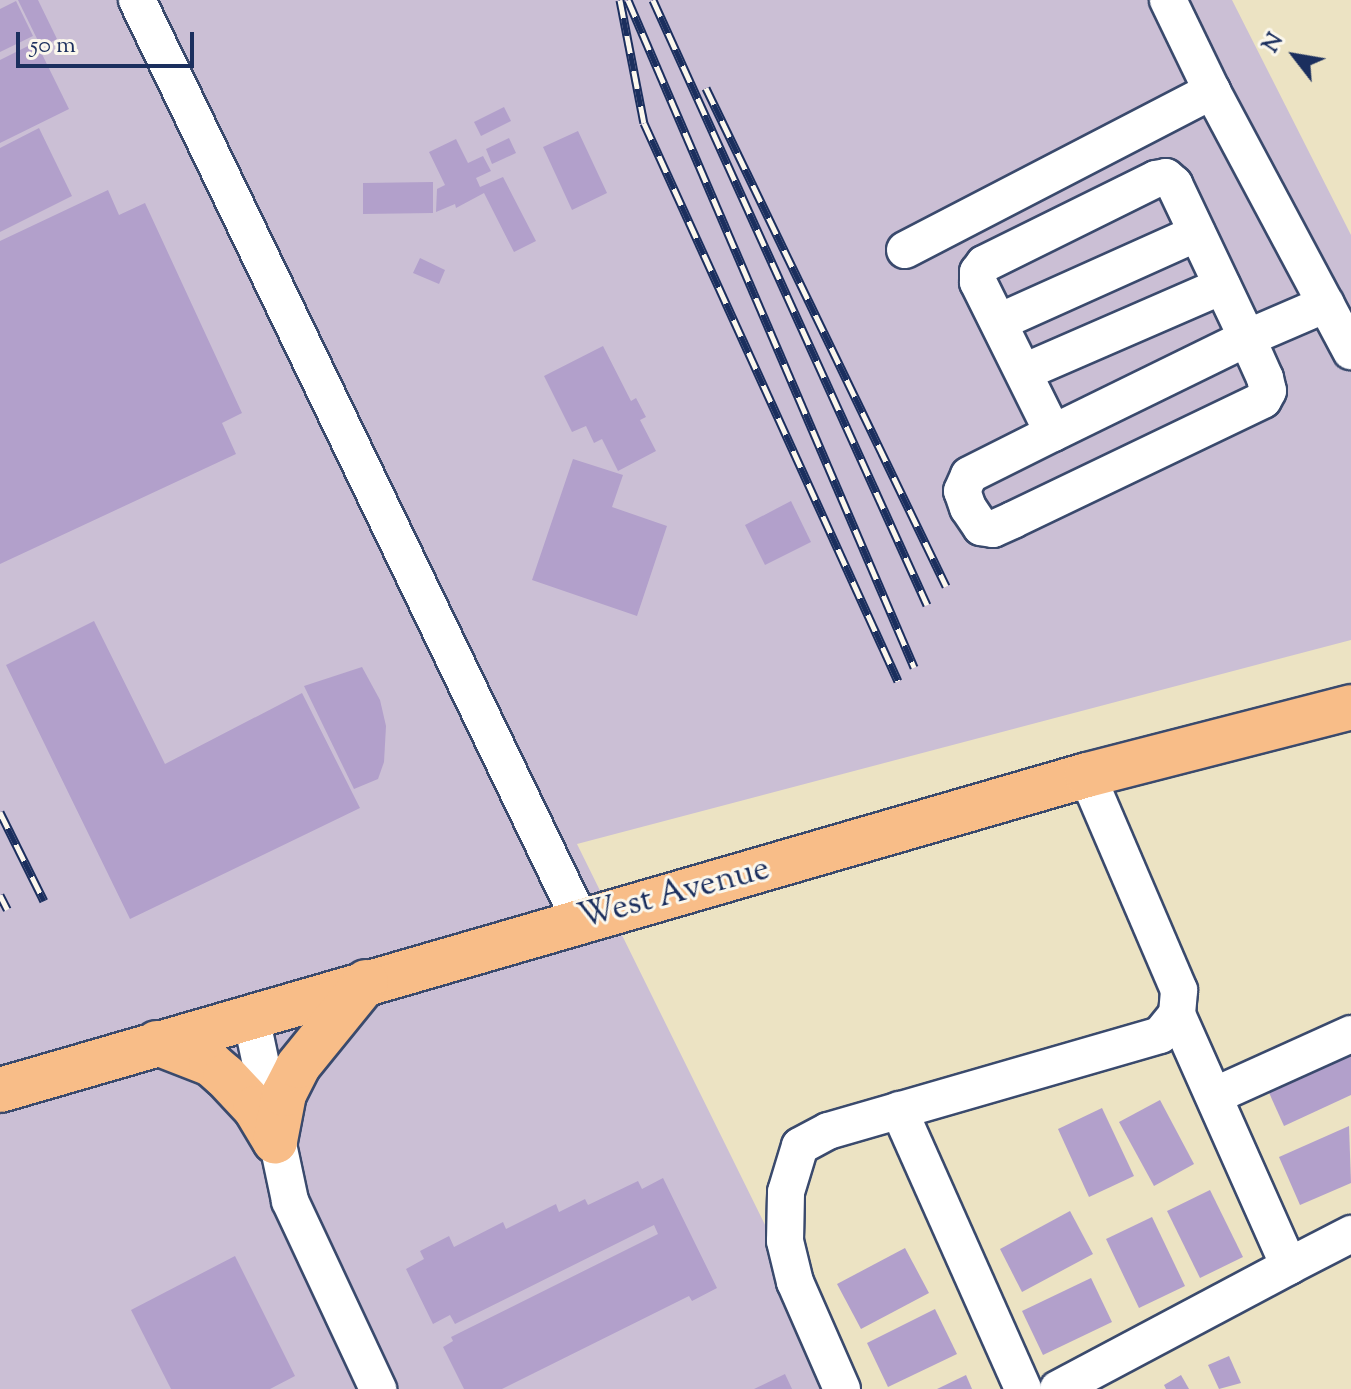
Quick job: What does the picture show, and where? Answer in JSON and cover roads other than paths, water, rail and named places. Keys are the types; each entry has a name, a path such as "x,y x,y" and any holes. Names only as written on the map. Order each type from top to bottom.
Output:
{"main road":[{"name":"West Avenue","path":"0,1090 1087,775 1351,707"},
{"path":"275,1141 284,1094 298,1066 366,982"},
{"path":"157,1043 202,1060 225,1076 255,1108 275,1141"}],"street":[{"path":"137,0 580,920"},
{"path":"1168,0 1212,91 1351,351"},
{"path":"905,250 1212,91"},
{"path":"1053,433 978,282 984,264 1156,179 1166,177 1174,184 1247,338 1268,391 1263,400 1013,520 993,529 981,527 968,508 962,491 969,475 1247,338 1326,304"},
{"path":"999,322 1197,233"},
{"path":"1024,372 1222,286"},
{"path":"1087,775 1179,990 1177,1014 1216,1095 1289,1266"},
{"path":"842,1389 795,1282 785,1241 786,1192 800,1146 828,1131 1160,1035 1177,1014"},
{"path":"251,1017 290,1201 378,1389"},
{"path":"1216,1095 1351,1034"},
{"path":"899,1110 1023,1389"},
{"path":"1058,1389 1351,1234"}],"railway":[{"path":"620,0 644,123 898,681"},
{"path":"628,0 914,667"},
{"path":"653,0 927,605"},
{"path":"706,88 946,586"},
{"path":"0,812 44,901"},
{"path":"0,895 7,909"}]}
